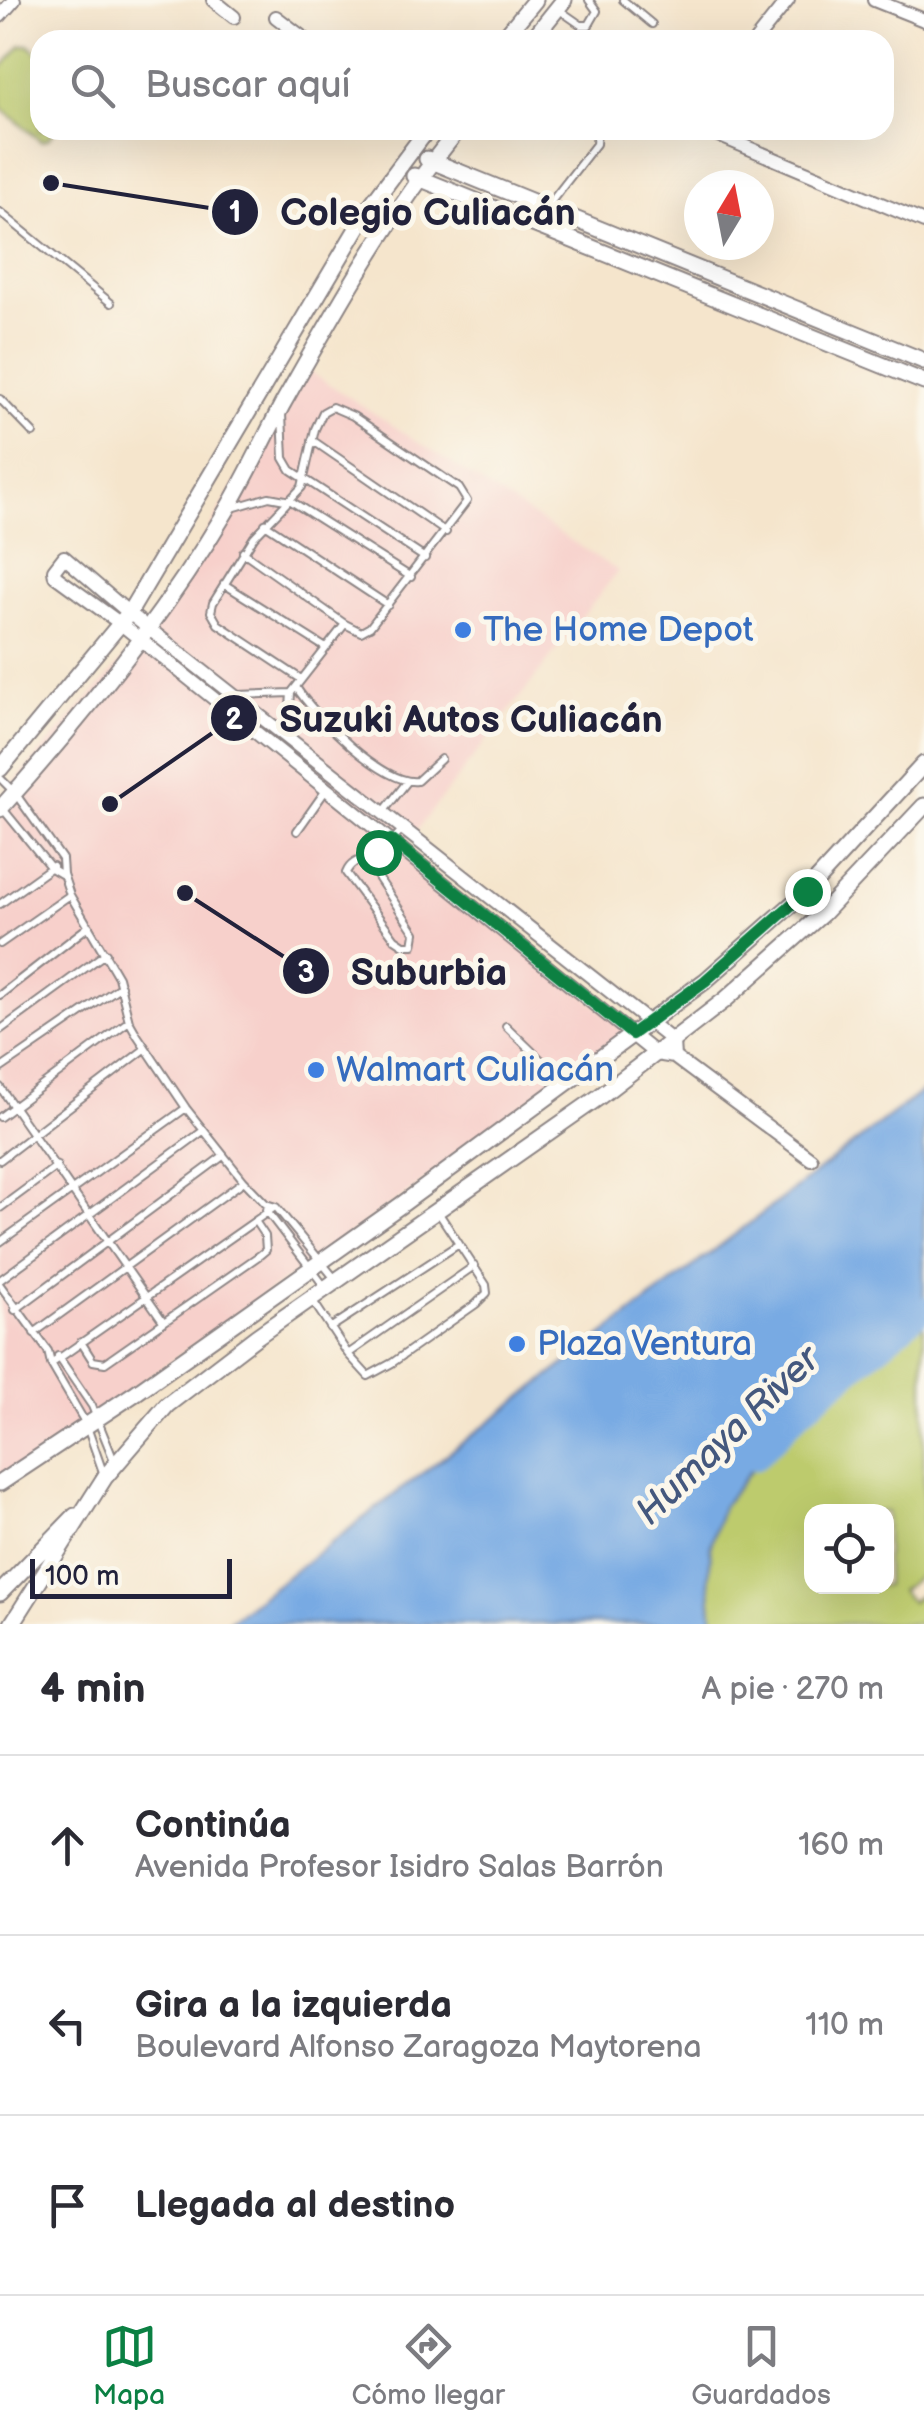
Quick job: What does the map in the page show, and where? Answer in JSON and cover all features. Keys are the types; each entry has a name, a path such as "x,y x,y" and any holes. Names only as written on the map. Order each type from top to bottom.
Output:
{"street":[{"path":"1,12 14,0"},
{"path":"213,0 234,17"},
{"path":"510,30 535,0"},
{"path":"764,30 788,0"},
{"path":"874,0 924,20"},
{"path":"540,30 561,4"},
{"path":"276,18 292,30"},
{"path":"0,769 125,619 371,206 417,140"},
{"path":"0,807 145,634 226,511 282,406 420,178 450,140"},
{"path":"730,140 924,222"},
{"path":"410,151 924,361"},
{"path":"396,169 924,382"},
{"path":"125,619 64,557 56,565 55,576 125,619 234,696 384,811 650,1023 674,1049 811,1160"},
{"path":"145,634 326,790 656,1054"},
{"path":"0,1483 316,1266 705,981 807,891 924,764"},
{"path":"12,1624 115,1462 167,1404 656,1054 674,1049 822,914 924,806"},
{"path":"0,1593 86,1506"}],"lane":[{"path":"561,4 577,22 589,25 597,12 589,0"},
{"path":"623,0 652,24"},
{"path":"546,208 596,140"},
{"path":"0,212 111,303"},
{"path":"0,399 33,434"},
{"path":"282,406 284,458 291,470 426,558"},
{"path":"243,552 356,631 366,631 465,508 466,497 459,488 338,408 328,408 312,440 305,480 291,501 265,524 243,552 212,603 213,618 296,686 306,702 390,775 407,782 417,781 441,758"},
{"path":"312,440 446,532"},
{"path":"226,511 258,498 291,501 411,577"},
{"path":"265,524 388,605"},
{"path":"224,584 326,648"},
{"path":"288,737 296,686 346,624"},
{"path":"234,696 296,686"},
{"path":"0,778 62,859 62,874 70,895 106,952 121,986 129,1021 145,1048 186,1108 333,1286"},
{"path":"384,811 407,782"},
{"path":"297,831 326,790"},
{"path":"0,807 51,868 62,874"},
{"path":"365,858 415,933 414,945 395,939 348,878 349,865 378,852 404,828"},
{"path":"0,904 62,859"},
{"path":"0,944 70,895"},
{"path":"0,995 89,926"},
{"path":"0,1030 106,952"},
{"path":"0,1069 121,986"},
{"path":"0,1118 129,1021"},
{"path":"506,1026 567,1085"},
{"path":"0,1160 145,1048"},
{"path":"0,1087 163,1321"},
{"path":"0,1242 186,1108"},
{"path":"115,1462 60,1358 48,1351 15,1310 0,1283 204,1130"},
{"path":"15,1310 224,1156"},
{"path":"0,1208 57,1166"},
{"path":"34,1333 244,1181"},
{"path":"51,1364 255,1221 266,1208 276,1206 333,1286"},
{"path":"312,1300 362,1372 372,1376 426,1340 486,1297 486,1285 438,1212"},
{"path":"82,1342 93,1361 105,1363 266,1250 265,1236 255,1221"},
{"path":"330,1328 459,1244"},
{"path":"348,1354 474,1266"},
{"path":"48,1351 51,1364 91,1421 105,1477"}],"shaded area":[{"path":"304,368 618,571 402,849 632,1034 0,1482 0,799 150,629"}],"green space":[{"path":"21,45 30,46 30,132 0,107 0,70"},
{"path":"924,1322 924,1572 901,1591 911,1602 924,1592 924,1624 713,1624 711,1544 721,1508 791,1419 854,1366"}],"water":[{"path":"924,1090 924,1322 854,1366 791,1419 722,1507 711,1544 713,1624 225,1624"}],"waterway":[{"name":"Humaya River","path":"755,1458 799,1413 924,1309"}],"place":[{"name":"Colegio Culiacán","path":"51,183"},
{"name":"The Home Depot","path":"463,630"},
{"name":"Suzuki Autos Culiacán","path":"110,804"},
{"name":"Suburbia","path":"185,893"},
{"name":"Walmart Culiacán","path":"316,1070"},
{"name":"Plaza Ventura","path":"517,1344"}],"route":[{"path":"378,852 391,840 632,1034 705,981 807,891"}]}
